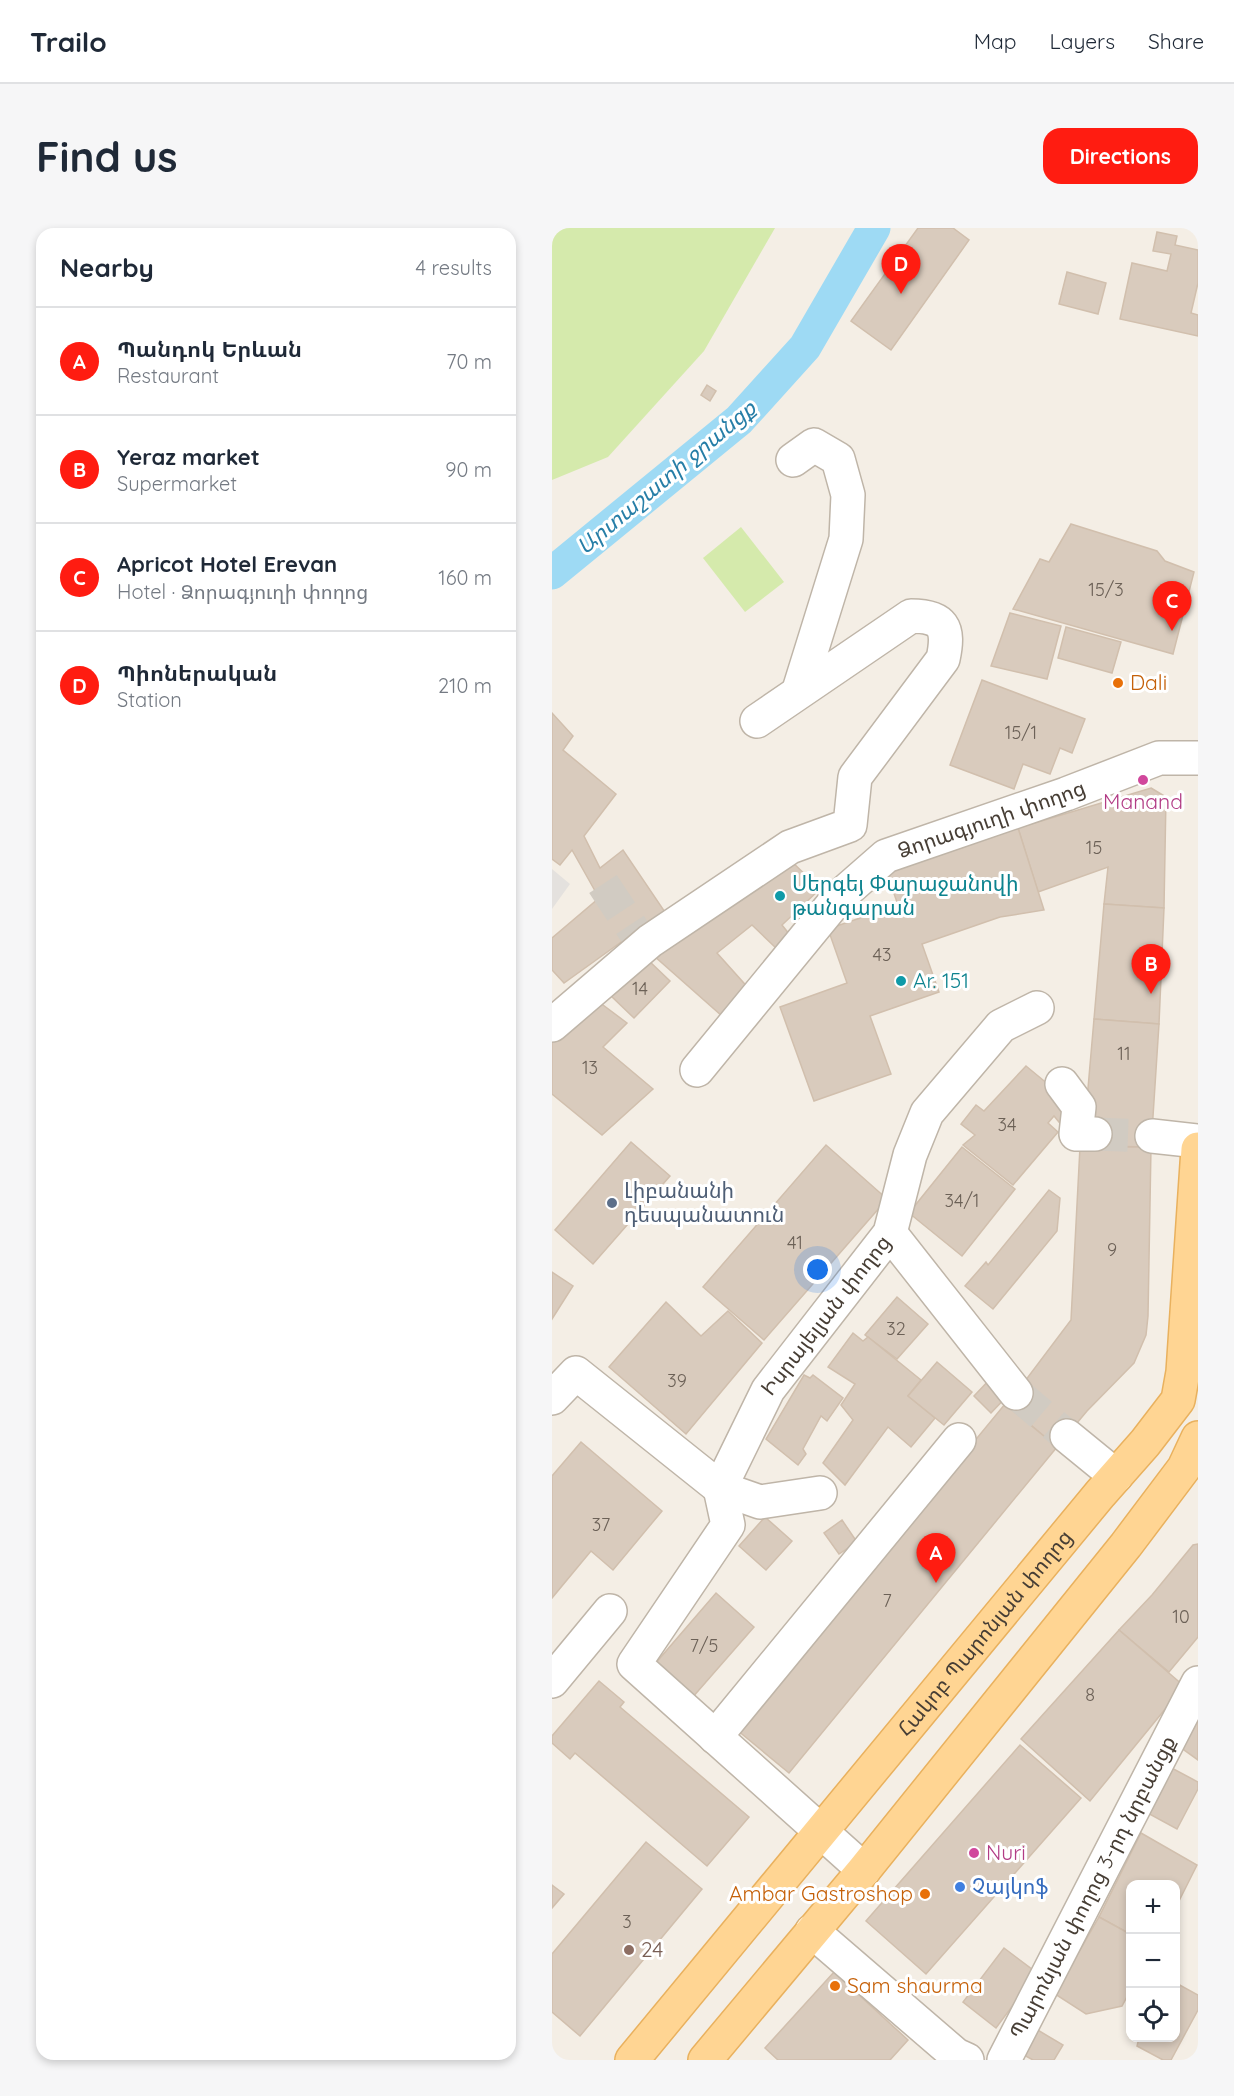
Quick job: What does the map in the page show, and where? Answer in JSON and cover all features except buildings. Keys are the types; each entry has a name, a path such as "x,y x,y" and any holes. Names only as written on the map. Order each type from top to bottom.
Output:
{"main road":[{"name":"Հակոբ Պարոնյան փողոց","path":"632,2060 1116,1476 1146,1443 1178,1400 1198,1149"},
{"path":"705,2060 864,1870 1118,1554 1191,1473 1198,1438"},
{"path":"1146,1443 1191,1473"}],"street":[{"path":"793,460 814,445 838,459 848,495 846,539 799,690"},
{"path":"757,721 910,616 930,616 942,624 947,640 943,658 855,777 850,825"},
{"name":"Ձորագյուղի փողոց","path":"698,1070 838,898 886,856 1066,795 1159,758 1198,759"},
{"path":"850,825 886,856"},
{"path":"552,1024 642,943 790,847 850,825"},
{"name":"Իսրայելյան փողոց","path":"720,1488 768,1390 890,1233 910,1155 927,1113 1001,1026 1037,1008"},
{"path":"1062,1084 1079,1107 1076,1134 1095,1134"},
{"path":"1152,1136 1198,1142"},
{"path":"890,1233 1016,1393"},
{"path":"552,1398 576,1372 720,1488 760,1502 820,1492"},
{"path":"1067,1436 1116,1476"},
{"path":"715,1737 959,1440"},
{"path":"720,1488 728,1525 634,1664 864,1870"},
{"path":"552,1681 610,1611"},
{"name":"Պարոնյան փողոց 3-րդ նրբանցք","path":"1004,2060 1198,1683"},
{"path":"812,1931 959,2058"}],"green space":[{"path":"552,228 775,228 704,351 608,457 552,480"},
{"path":"741,527 784,582 745,612 703,558"}],"shaded area":[{"path":"552,869 570,884 552,909"}],"waterway":[{"name":"Արտաշատի ջրանցք","path":"552,573 739,420 805,347 874,228"}],"tunnel":[{"path":"603,884 640,940"},
{"path":"1095,1134 1152,1136"},
{"path":"1016,1393 1067,1436"}],"place":[{"name":"Պիոներական","path":"901,294"},
{"name":"Apricot Hotel Erevan","path":"1172,631"},
{"name":"Dali","path":"1118,683"},
{"name":"Manand","path":"1143,780"},
{"name":"Սերգեյ Փարաջանովի թանգարան","path":"780,896"},
{"name":"Ar. 151","path":"901,981"},
{"name":"Yeraz market","path":"1151,994"},
{"name":"Լիբանանի դեսպանատուն","path":"612,1203"},
{"name":"Պանդոկ Երևան","path":"936,1583"},
{"name":"Nuri","path":"974,1853"},
{"name":"Չայկոֆ","path":"960,1887"},
{"name":"Ambar Gastroshop","path":"925,1894"},
{"name":"24","path":"629,1950"},
{"name":"Sam shaurma","path":"835,1986"}]}
